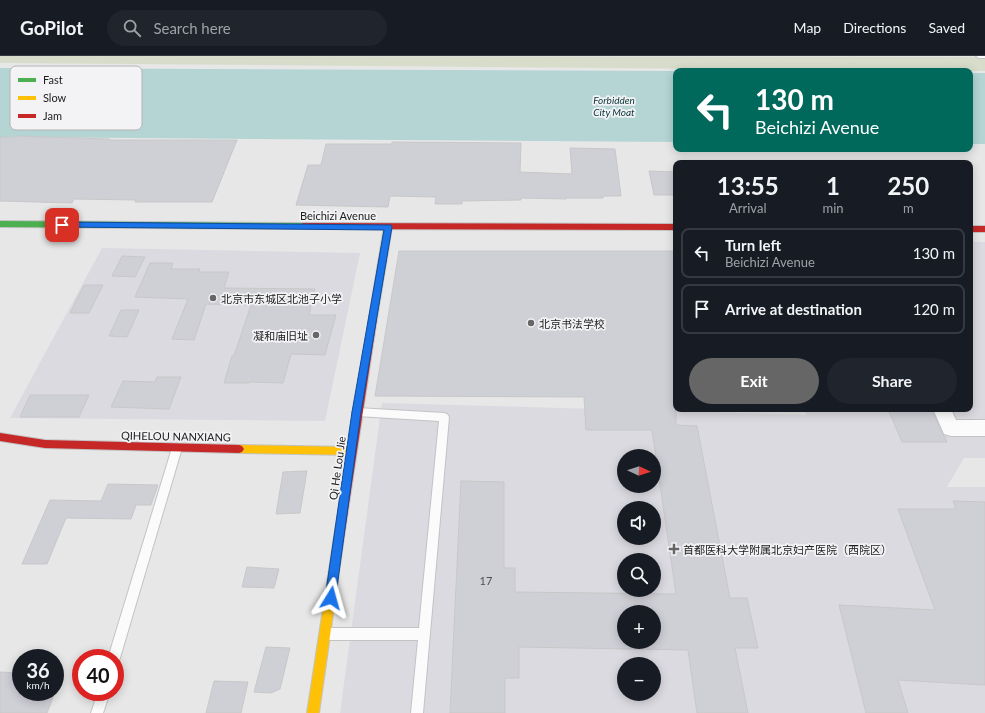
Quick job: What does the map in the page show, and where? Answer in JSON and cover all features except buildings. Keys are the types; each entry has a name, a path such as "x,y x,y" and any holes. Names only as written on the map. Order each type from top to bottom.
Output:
{"street":[{"name":"Beichizi Avenue","path":"0,224 388,227 673,227"},
{"name":"Qi He Lou Jie","path":"313,713 352,451 356,412 388,227"},
{"path":"973,229 985,229"},
{"path":"943,412 951,428 985,428"},
{"name":"QIHELOU NANXIANG","path":"0,436 44,444 352,451"}],"lane":[{"path":"979,56 985,56"},
{"path":"356,412 444,417 417,713"},
{"path":"117,649 177,448"},
{"path":"325,634 424,634"},
{"path":"97,713 101,701"}],"shaded area":[{"name":"首都医科大学附属北京妇产医院（西院区）","path":"973,242 985,242 985,458 964,458 947,487 985,487 985,713 340,713 382,403 806,415 806,412 973,412"},
{"name":"北京市东城区北池子小学","path":"102,248 360,253 325,421 10,418"}],"green space":[{"path":"0,56 985,57 985,71 973,71 973,68 673,68 0,63"}],"water":[{"name":"Forbidden City Moat","path":"0,68 10,68 10,130 142,130 142,69 673,71 673,142 0,137"},
{"path":"973,73 985,73 985,144 973,144"}],"traffic: fast":[{"path":"0,224 303,226"},
{"path":"373,318 388,227"}],"traffic: slow":[{"path":"239,449 352,451"},
{"path":"313,713 338,544"}],"traffic: jam":[{"path":"303,226 673,227"},
{"path":"973,229 985,229"},
{"path":"338,544 373,318"},
{"path":"0,437 45,444 239,449"}],"place":[{"name":"北京市东城区北池子小学","path":"213,298"},
{"name":"北京书法学校","path":"531,323"},
{"name":"凝和庙旧址","path":"316,335"},
{"name":"首都医科大学附属北京妇产医院（西院区）","path":"674,549"}],"route":[{"path":"62,225 388,227 356,412 352,451 331,598"}]}
